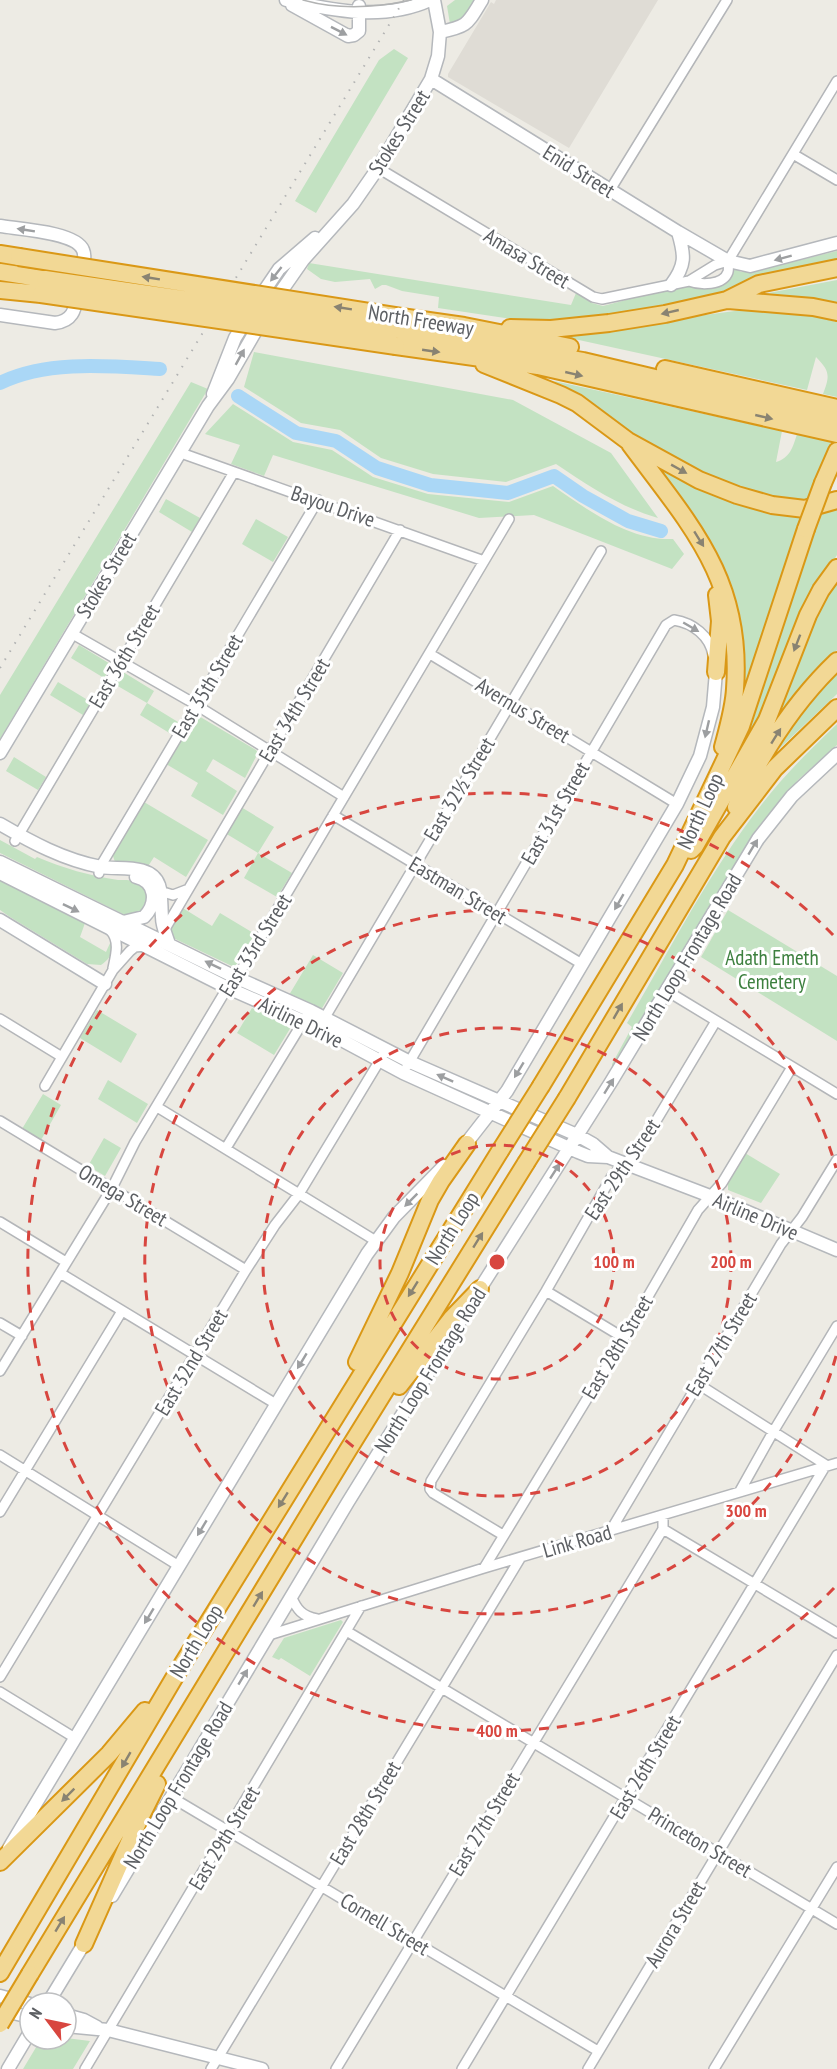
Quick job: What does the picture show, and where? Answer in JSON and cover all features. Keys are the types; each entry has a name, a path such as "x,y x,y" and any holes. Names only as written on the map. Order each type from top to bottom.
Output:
{"highway":[{"name":"North Freeway","path":"0,254 398,331 584,361 837,421"},
{"path":"464,326 551,329 609,323 665,314 727,300 759,284 837,268"},
{"name":"North Freeway","path":"0,272 43,287"},
{"name":"North Freeway","path":"0,290 43,287 398,331 464,326 590,351 798,412 837,434"},
{"path":"727,300 813,307 837,312"},
{"name":"North Freeway","path":"398,331 465,356 538,366 798,412 837,408"},
{"path":"465,356 561,394 577,403 628,441 699,480 737,495 772,505 805,508 837,500"},
{"path":"628,441 696,534 726,594 735,640 735,691 719,770"},
{"name":"North Loop","path":"2,1970 177,1673 541,1086 675,865 741,726 806,529 837,451"},
{"path":"714,568 720,621 716,672"},
{"path":"675,865 695,846 767,720 808,615 821,590 837,568"},
{"path":"722,837 746,786 783,726 806,693 837,661"},
{"name":"North Loop","path":"0,2024 348,1450 567,1098 722,837 775,768 837,708"},
{"path":"314,1450 396,1282 430,1200 441,1180 467,1144"},
{"path":"348,1450 452,1318 480,1289"},
{"path":"84,1944 139,1820 217,1667"},
{"path":"0,1862 109,1754 177,1673"}],"main road":[{"path":"285,0 348,36 359,32 359,10"},
{"path":"285,0 315,7 398,11 432,0"},
{"path":"328,0 359,10 411,0"},
{"name":"Stokes Street","path":"1,749 208,406 228,380 244,349 292,273 353,204 378,168 431,79 438,56 440,32 432,0"},
{"path":"440,32 463,27 469,22 482,0"},
{"name":"Enid Street","path":"431,79 728,261"},
{"path":"0,226 67,237 83,248 85,255 74,311 63,323 0,315"},
{"path":"670,285 682,266 682,248 678,232"},
{"path":"728,261 750,266 837,243"},
{"path":"0,1862 376,1241 404,1206 467,1144 507,1091 677,804 700,756 712,707 716,672"},
{"name":"North Loop Frontage Road","path":"55,1991 291,1596 480,1289 570,1148 758,839 792,796 837,754"},
{"path":"0,824 40,854 66,865 142,878 154,895 153,906 144,917 123,922"},
{"path":"0,833 16,838"},
{"name":"Airline Drive","path":"0,862 235,976 383,1056 403,1073 578,1135 608,1157 837,1250"},
{"path":"99,870 144,871 159,886 162,920 169,944"},
{"name":"Airline Drive","path":"0,873 228,988 307,1016"},
{"path":"0,920 105,984"},
{"name":"Airline Drive","path":"383,1056 410,1062 570,1148 588,1156 608,1157"},
{"path":"0,1996 18,2001"},
{"path":"0,2010 18,2014"},
{"path":"78,2018 104,2030"},
{"path":"78,2027 104,2030 262,2069"},
{"path":"8,2069 19,2051"}],"street":[{"path":"610,190 727,0"},
{"path":"728,261 837,81"},
{"path":"793,154 837,180"},
{"name":"Amasa Street","path":"378,168 592,297 602,299 689,281 715,265 728,261 728,272 722,278 705,284 689,281"},
{"name":"Bayou Drive","path":"181,453 484,561"},
{"name":"East 36th Street","path":"16,838 234,472"},
{"name":"East 35th Street","path":"99,870 318,500"},
{"name":"East 33rd Street","path":"0,1371 112,1188 135,1142 235,976 243,967 509,519"},
{"name":"East 34th Street","path":"165,929 400,530"},
{"name":"East 32½ Street","path":"322,1023 601,551"},
{"name":"East 31st Street","path":"403,1073 670,621 677,620 684,623 705,636 711,645 716,672"},
{"path":"71,633 196,705 344,797"},
{"name":"Avernus Street","path":"430,654 677,804"},
{"name":"Eastman Street","path":"333,815 582,964"},
{"path":"159,886 163,892 172,895 188,889"},
{"path":"106,926 116,937 117,949 113,970"},
{"path":"45,1086 113,970 135,947 145,945"},
{"path":"667,990 837,1094"},
{"path":"226,1148 307,1016"},
{"path":"0,1019 62,1057"},
{"name":"East 29th Street","path":"503,1535 433,1493 430,1484 612,1176 638,1151 716,1021"},
{"name":"East 32nd Street","path":"0,1677 246,1270 275,1225 299,1194 383,1056"},
{"name":"East 28th Street","path":"484,1568 624,1338 698,1210 722,1183 792,1067"},
{"path":"157,1107 376,1241"},
{"name":"Omega Street","path":"0,1120 246,1270"},
{"name":"East 27th Street","path":"611,1530 781,1244 802,1217 837,1161"},
{"path":"0,1222 66,1262"},
{"path":"60,1273 276,1404"},
{"path":"546,1291 624,1338"},
{"path":"0,1512 122,1311"},
{"path":"0,1323 22,1336"},
{"path":"740,1491 772,1432 837,1326"},
{"path":"698,1384 826,1466"},
{"path":"0,1455 179,1566"},
{"name":"Link Road","path":"269,1635 484,1568 837,1463"},
{"name":"East 26th Street","path":"462,2069 826,1466"},
{"path":"663,1516 663,1529 837,1633"},
{"name":"East 27th Street","path":"336,2069 663,1529"},
{"name":"East 28th Street","path":"211,2069 521,1557"},
{"path":"291,1596 300,1612 309,1618 317,1619"},
{"name":"East 29th Street","path":"85,2069 104,2030 229,1830 362,1606"},
{"name":"Princeton Street","path":"348,1632 837,1924"},
{"name":"Aurora Street","path":"588,2069 837,1655"},
{"path":"0,1692 75,1738"},
{"name":"Cornell Street","path":"171,1797 598,2051"},
{"path":"714,2069 837,1867"}],"shaded area":[{"path":"496,0 658,0 569,148 448,77 491,2 494,4"}],"green space":[{"path":"455,0 478,0 467,18 450,24 447,6"},
{"path":"394,49 408,58 316,213 295,201 379,60"},
{"path":"837,251 837,265 614,317 554,321 525,321 438,308 439,297 402,291 386,285 375,289 370,279 335,282 321,279 307,269 309,263 571,305 576,293 592,303 603,306 656,292 715,281 729,273 734,267 741,272 751,272"},
{"path":"837,280 837,308 763,297 763,294"},
{"path":"742,310 797,312 837,322 837,397 823,394 827,374 824,366 816,357 807,390 556,335"},
{"path":"254,352 513,400 611,453 658,518 618,502 556,464 506,482 433,474 381,458 340,430 301,423 244,387"},
{"path":"554,381 782,431 776,462 788,455 797,434 831,442 807,499 776,497 747,491 691,469 664,454"},
{"path":"191,382 208,389 0,739 0,695"},
{"path":"233,404 293,442 332,450 373,477 428,494 509,502 553,486 595,514 625,529 641,535 673,539 684,554 672,569 534,515 479,518 273,455 264,476 231,464 240,445 205,434"},
{"path":"654,465 803,511 765,626 737,723 738,630"},
{"path":"166,499 200,518 192,532 159,512"},
{"path":"837,507 837,555 815,588 763,711 737,757 735,755 819,511"},
{"path":"256,519 288,537 273,562 242,544"},
{"path":"837,576 837,650 774,723 805,635"},
{"path":"79,645 112,665 104,678 71,658"},
{"path":"837,668 837,694 779,749 781,738"},
{"path":"123,672 154,691 147,703 116,685"},
{"path":"58,682 91,702 83,715 50,695"},
{"path":"147,703 178,722 171,734 140,715"},
{"path":"197,715 258,753 245,778 213,759 206,771 237,791 223,815 191,796 198,783 166,764"},
{"path":"837,724 837,745 798,780 756,830 627,1046 612,1067 632,1027 627,1023 725,857 779,783"},
{"path":"14,757 46,777 38,790 6,771"},
{"path":"144,802 208,840 186,877 154,857 147,868 115,862 114,852"},
{"path":"241,807 274,827 258,853 225,833"},
{"path":"0,840 35,859 37,857 97,876 139,882 146,891 144,906 140,913 129,917 0,853"},
{"path":"258,853 292,873 277,897 244,878"},
{"path":"0,880 85,923 80,937 106,952 111,941 112,952 109,958 101,965 87,964 0,910"},
{"path":"181,907 212,926 220,913 255,934 234,967 171,937 170,925"},
{"name":"Adath Emeth Cemetery","path":"728,910 837,976 837,1041 701,957"},
{"path":"313,955 343,973 321,1010 289,995"},
{"path":"252,1008 291,1027 274,1055 237,1033"},
{"path":"97,1010 137,1034 121,1063 80,1038"},
{"path":"108,1080 148,1104 137,1123 98,1099"},
{"path":"43,1094 61,1105 41,1140 22,1129"},
{"path":"104,1138 121,1148 105,1176 88,1166"},
{"path":"745,1153 780,1174 761,1203 728,1190 728,1182"},
{"path":"341,1620 343,1622 310,1676 281,1658 279,1660 272,1657 284,1638"},
{"path":"78,2040 90,2041 73,2069 23,2069 34,2051 78,2051"}],"waterway":[{"path":"0,383 38,371 78,366 160,369"},
{"path":"238,396 296,433 336,441 377,468 430,485 508,493 554,476 583,496 628,521 661,531"}],"tram line":[{"path":"303,0 343,7 384,5 411,0"}],"railway":[{"path":"0,668 404,0"}]}
